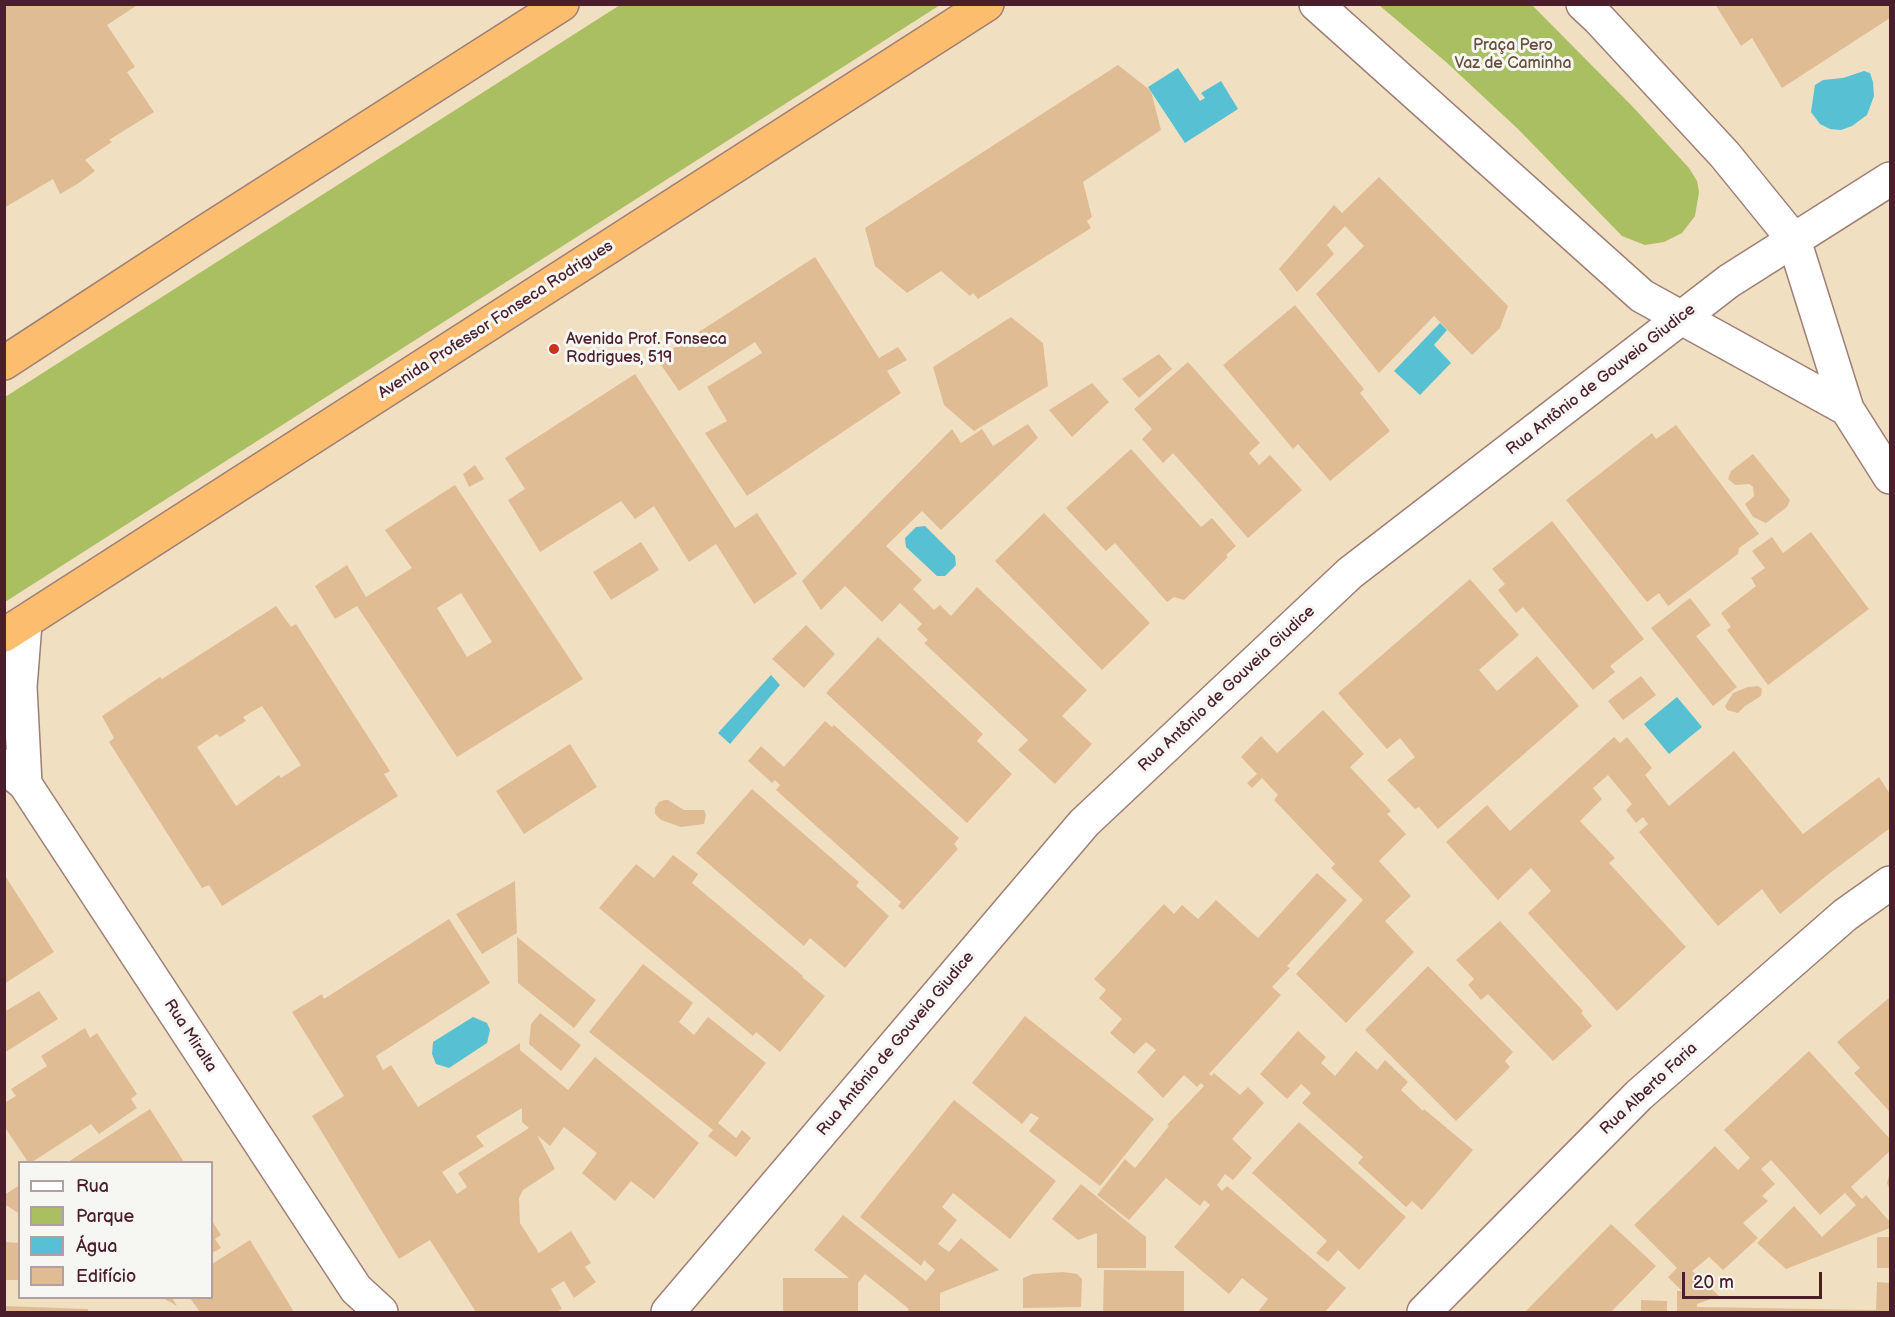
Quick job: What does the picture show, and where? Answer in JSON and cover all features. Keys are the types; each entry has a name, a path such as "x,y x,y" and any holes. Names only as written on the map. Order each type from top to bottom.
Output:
{"highway":[{"path":"4,363 562,4"},
{"name":"Avenida Professor Fonseca Rodrigues","path":"15,629 987,4"}],"street":[{"path":"1316,4 1642,296 1847,409"},
{"path":"1583,4 1725,155 1794,240 1847,409 1890,477"},
{"name":"Rua Antônio de Gouveia Giudice","path":"668,1312 1083,823 1350,573 1729,281 1890,179"},
{"name":"Rua Miralta","path":"15,629 20,687 15,775 359,1301 381,1312"},
{"name":"Rua Alberto Faria","path":"1424,1312 1639,1095 1845,915 1890,884"}],"green space":[{"path":"620,5 940,5 5,602 5,397"},
{"name":"Praça Pero Vaz de Caminha","path":"1379,5 1532,5 1633,107 1689,168 1697,181 1699,192 1695,216 1682,233 1664,242 1645,245 1622,236 1518,129 1446,62"}],"water":[{"path":"1178,68 1200,101 1205,98 1201,93 1221,81 1238,109 1185,143 1148,87"},
{"path":"1864,71 1870,73 1874,96 1867,115 1852,126 1841,130 1830,129 1820,124 1811,112 1815,85 1823,80 1843,78"},
{"path":"1440,323 1447,330 1434,345 1451,363 1420,395 1394,371"},
{"path":"925,526 955,556 956,565 945,576 937,576 906,547 905,538 916,527"},
{"path":"771,675 780,685 730,744 718,733"},
{"path":"1677,697 1702,727 1669,754 1644,724"},
{"path":"473,1017 487,1023 490,1030 487,1043 449,1068 436,1064 432,1054 433,1042"}],"building":[{"path":"4,4 139,4 107,25 135,67 127,72 154,112 109,140 112,142 85,160 95,171 79,183 60,194 53,179 4,208"},
{"path":"1715,4 1890,4 1890,18 1782,88 1752,38 1741,46"},
{"path":"1118,65 1151,91 1161,130 1083,182 1092,217 1087,221 1091,228 978,299 973,293 970,296 941,271 907,293 875,266 865,228"},
{"path":"1379,177 1508,306 1500,328 1472,355 1434,316 1379,373 1316,294 1364,246 1345,226 1327,245 1334,254 1297,292 1279,269 1334,205 1342,213"},
{"path":"815,257 879,358 898,347 907,360 887,371 901,393 747,496 705,433 727,421 707,387 762,353 755,342 679,391 657,359"},
{"path":"1295,305 1364,389 1360,393 1390,431 1330,481 1298,444 1293,449 1223,365"},
{"path":"1011,317 1043,343 1048,386 974,431 944,405 933,367"},
{"path":"1159,354 1172,369 1139,398 1122,379"},
{"path":"1188,362 1260,443 1249,453 1259,465 1270,455 1302,490 1248,538 1173,453 1163,463 1142,439 1152,429 1134,409"},
{"path":"635,374 735,528 757,513 797,574 754,604 716,544 689,562 654,506 635,519 621,501 540,552 508,500 525,489 505,458"},
{"path":"1092,383 1109,402 1072,437 1049,410"},
{"path":"1028,424 1038,438 941,530 922,511 886,546 922,580 913,589 934,610 940,605 951,616 977,587 1087,690 1062,716 1092,744 1055,784 1018,750 1028,740 924,643 928,640 917,629 922,624 900,603 882,622 845,586 821,610 802,581 952,429 961,443 982,429 993,446"},
{"path":"1676,425 1759,534 1739,548 1738,554 1668,606 1659,593 1647,602 1566,500 1652,433 1656,439"},
{"path":"1131,449 1201,527 1212,518 1236,546 1226,555 1228,557 1184,600 1174,597 1167,602 1115,543 1106,551 1066,508"},
{"path":"1753,454 1790,500 1787,507 1766,523 1753,517 1745,504 1754,496 1753,487 1749,484 1735,485 1728,479 1731,471"},
{"path":"475,465 484,479 469,487 463,474"},
{"path":"455,485 583,679 457,757 357,606 335,619 315,586 347,565 366,597 412,568 385,530","holes":["461,593 492,642 467,657 437,608"]},
{"path":"1044,513 1150,623 1102,670 995,561"},
{"path":"1552,521 1644,639 1610,666 1615,672 1593,690 1523,607 1516,613 1498,590 1505,584 1492,569"},
{"path":"1811,532 1869,609 1768,685 1727,630 1731,627 1721,613 1756,586 1751,578 1765,568 1752,551 1772,537 1783,553"},
{"path":"641,542 659,570 611,600 593,572"},
{"path":"1470,579 1519,635 1479,670 1497,691 1537,656 1579,706 1438,829 1419,807 1415,809 1387,780 1415,757 1400,738 1387,749 1338,693"},
{"path":"1690,598 1711,625 1696,636 1737,687 1713,706 1651,628"},
{"path":"276,606 291,627 296,624 390,771 384,774 398,796 222,906 209,885 202,888 109,742 114,738 102,716 160,677 162,679","holes":["262,706 301,765 281,778 279,775 236,806 197,747 217,734 220,737 246,721 243,717"]},
{"path":"806,625 835,654 804,688 772,659"},
{"path":"878,637 983,734 977,741 1012,774 967,823 826,693"},
{"path":"1641,676 1656,695 1623,720 1608,701"},
{"path":"1758,686 1762,689 1761,696 1738,713 1727,710 1725,706 1733,693"},
{"path":"1323,710 1364,754 1350,767 1391,811 1387,814 1406,834 1379,861 1411,896 1385,921 1414,952 1346,1023 1296,974 1363,900 1331,868 1335,864 1274,800 1278,795 1262,778 1252,788 1247,783 1257,774 1241,757 1261,736 1277,753"},
{"path":"825,721 832,727 834,725 959,838 954,844 958,849 903,910 898,906 901,902 776,790 780,785 775,780 772,783 748,761 761,746 784,767"},
{"path":"1614,737 1620,743 1627,737 1652,768 1645,775 1669,806 1734,751 1803,834 1879,777 1890,794 1890,828 1780,914 1762,889 1718,926 1639,832 1648,824 1643,817 1636,823 1626,810 1632,804 1608,775 1593,788 1602,799 1580,821 1615,858 1609,863 1686,947 1617,1011 1528,913 1551,891 1531,868 1498,900 1446,842 1487,805 1510,831"},
{"path":"570,744 597,787 524,834 496,791"},
{"path":"752,789 859,882 856,886 889,916 845,968 810,938 804,946 696,853"},
{"path":"664,800 684,810 704,810 706,815 704,824 681,827 661,820 655,814 655,808 659,802"},
{"path":"673,855 698,874 692,883 825,996 780,1052 756,1032 753,1036 599,908 636,864 654,878"},
{"path":"1317,873 1347,900 1287,966 1290,968 1272,987 1281,995 1209,1074 1211,1076 1214,1073 1240,1095 1248,1087 1264,1103 1232,1139 1252,1158 1233,1180 1225,1174 1217,1185 1222,1191 1227,1186 1346,1288 1325,1312 1258,1312 1268,1299 1242,1278 1229,1294 1174,1247 1210,1205 1204,1200 1200,1206 1166,1178 1129,1220 1097,1195 1125,1159 1135,1168 1169,1126 1167,1125 1204,1086 1201,1083 1197,1087 1184,1075 1163,1098 1137,1072 1156,1050 1146,1042 1134,1054 1110,1033 1122,1019 1099,998 1106,990 1094,979 1164,904 1174,914 1182,905 1198,919 1216,900 1258,938"},
{"path":"4,874 54,952 4,984"},
{"path":"515,881 517,933 482,954 456,914"},
{"path":"449,919 490,983 376,1056 383,1070 391,1065 418,1107 520,1043 520,1050 568,1090 595,1057 699,1143 654,1199 631,1181 615,1201 582,1173 597,1153 564,1127 550,1146 537,1135 555,1169 523,1190 519,1198 520,1223 539,1253 571,1231 591,1263 585,1267 596,1282 574,1298 564,1281 551,1289 562,1309 556,1312 476,1312 430,1240 399,1259 312,1116 344,1096 292,1012 322,994 324,999","holes":["522,1108 522,1122 529,1128 458,1173 467,1187 457,1194 442,1172 484,1146 476,1136"]},
{"path":"1500,921 1583,1011 1581,1013 1592,1026 1553,1061 1488,994 1481,1000 1468,985 1474,979 1456,960"},
{"path":"517,937 596,1000 574,1028 518,983"},
{"path":"643,964 693,1003 679,1022 694,1035 708,1017 766,1063 718,1123 736,1138 742,1130 751,1138 736,1157 708,1136 713,1130 589,1032"},
{"path":"1428,966 1513,1052 1505,1061 1510,1067 1456,1121 1365,1030"},
{"path":"39,991 58,1019 4,1053 4,1012"},
{"path":"1890,997 1890,1112 1854,1073 1860,1068 1837,1042"},
{"path":"540,1013 581,1045 561,1071 529,1044 531,1024"},
{"path":"1025,1016 1154,1119 1100,1186 1029,1131 1039,1118 1031,1113 1022,1124 972,1083"},
{"path":"85,1028 90,1038 97,1033 137,1094 131,1099 137,1108 99,1134 91,1124 34,1161 27,1161 4,1126 4,1103 16,1096 11,1089 47,1066 41,1056"},
{"path":"1298,1031 1326,1057 1321,1063 1335,1076 1356,1051 1377,1070 1385,1060 1408,1082 1401,1090 1423,1111 1424,1109 1473,1150 1422,1210 1412,1201 1406,1207 1358,1163 1363,1157 1302,1103 1311,1093 1301,1084 1287,1099 1260,1074"},
{"path":"1809,1051 1890,1139 1890,1151 1851,1187 1862,1199 1866,1195 1890,1222 1890,1228 1786,1269 1757,1243 1794,1206 1822,1237 1856,1205 1845,1193 1820,1215 1771,1160 1761,1169 1775,1184 1762,1196 1768,1201 1743,1223 1758,1238 1723,1270 1709,1257 1692,1271 1719,1296 1697,1304 1697,1307 1876,1310 1877,1282 1890,1283 1890,1312 1677,1312 1677,1291 1682,1291 1668,1277 1677,1268 1634,1225 1715,1146 1738,1170 1750,1158 1724,1130"},
{"path":"954,1100 1056,1181 1010,1239 953,1193 942,1207 957,1220 938,1244 949,1252 961,1238 999,1270 940,1293 940,1312 907,1312 909,1309 865,1274 858,1283 858,1312 783,1312 783,1278 849,1278 814,1250 843,1215 926,1281 935,1270 924,1260 921,1266 860,1217"},
{"path":"150,1109 183,1161 70,1161"},
{"path":"1299,1122 1406,1217 1359,1270 1338,1250 1328,1262 1316,1253 1327,1241 1252,1173"},
{"path":"1890,1171 1890,1191 1887,1183"},
{"path":"1081,1184 1146,1237 1146,1268 1097,1268 1097,1233 1078,1240 1052,1219"},
{"path":"18,1186 18,1213 4,1204 4,1195"},
{"path":"213,1223 221,1235 215,1239 221,1248 213,1252"},
{"path":"1611,1224 1656,1266 1611,1312 1525,1312"},
{"path":"1877,1237 1890,1237 1890,1268 1877,1268"},
{"path":"250,1240 294,1312 200,1312 191,1299 213,1299 213,1263"},
{"path":"4,1242 18,1243 18,1280 4,1280"},
{"path":"1104,1270 1184,1271 1184,1312 1103,1312"},
{"path":"1063,1272 1077,1274 1082,1279 1081,1307 1023,1308 1023,1278 1033,1274"},
{"path":"165,1299 173,1299 177,1306"},
{"path":"1641,1300 1667,1301 1667,1312 1641,1312"},
{"path":"4,1306 88,1309 88,1312 4,1312"}],"place":[{"name":"Avenida Prof. Fonseca Rodrigues, 519","path":"554,349"}]}
